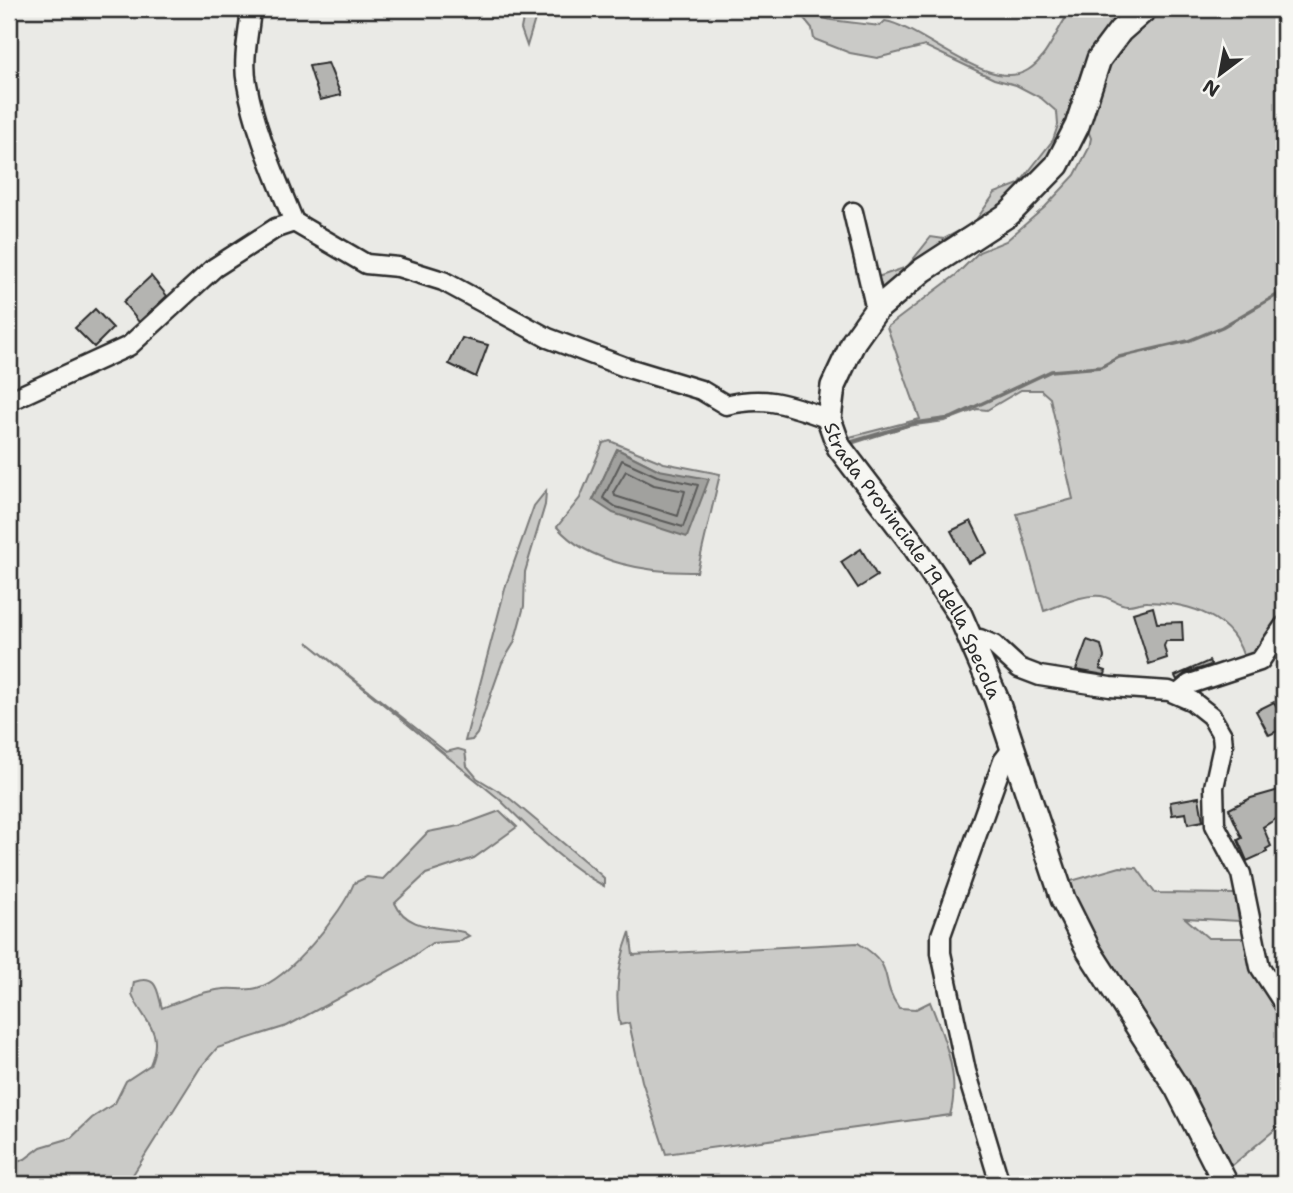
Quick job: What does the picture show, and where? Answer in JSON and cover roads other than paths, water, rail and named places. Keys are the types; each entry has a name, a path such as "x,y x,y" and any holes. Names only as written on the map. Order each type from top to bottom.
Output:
{"main road":[{"name":"Strada Provinciale 19 della Specola","path":"1144,9 1120,32 1100,60 1077,126 1057,165 1009,214 923,270 876,310 854,341 833,386 829,419 839,447 913,544 960,615 996,698 1063,900 1089,951 1177,1088 1226,1184"}],"street":[{"path":"251,9 246,50 246,83 266,151 294,222 366,264 398,267 443,281 548,338 586,354 701,390 726,405 749,400 776,400 829,419"},
{"path":"853,212 876,310"},
{"path":"9,401 129,346 144,336 214,268 276,228 294,222"},
{"path":"1178,694 1190,684 1260,660 1284,626"},
{"path":"971,641 980,639 994,645 1019,668 1040,676 1178,694 1211,716 1222,735 1223,746 1214,797 1215,825 1241,874 1260,967 1284,1004"},
{"path":"1000,1184 966,1071 941,944 952,901 981,828 1003,761 1013,748"}],"water":[{"path":"617,449 659,470 709,479 687,537 613,513 593,500"}],"waterway":[{"path":"848,443 915,423 951,418 1051,371 1101,367 1119,357 1188,341 1222,327 1284,291"}]}
